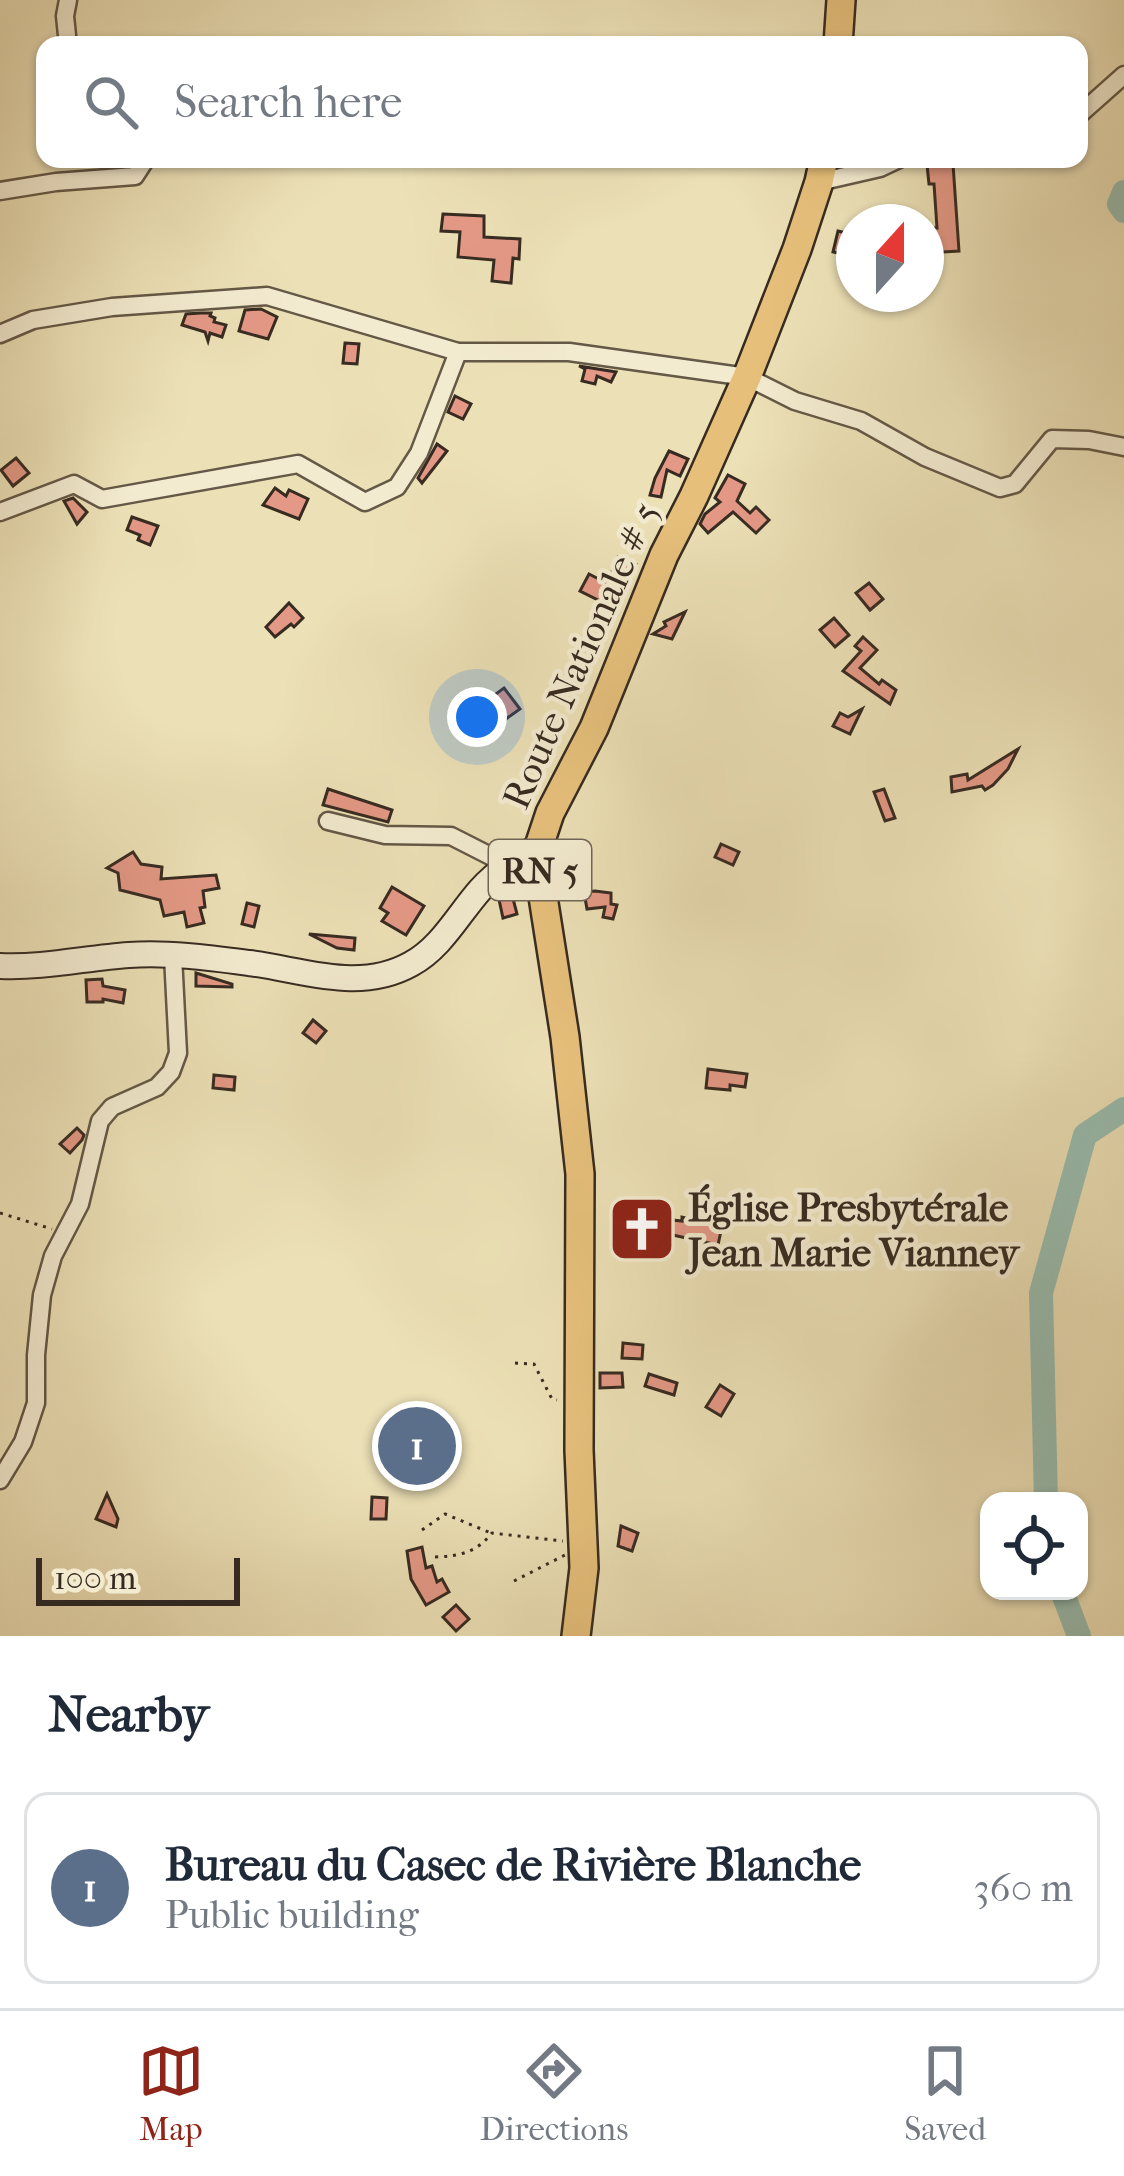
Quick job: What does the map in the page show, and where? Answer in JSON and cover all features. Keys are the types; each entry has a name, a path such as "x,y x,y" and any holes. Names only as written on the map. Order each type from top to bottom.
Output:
{"main road":[{"path":"839,36 841,0"},
{"name":"Route Nationale # 5","path":"576,1636 584,1568 580,1174 539,846 550,813 595,728 664,555 747,377 822,170"}],"street":[{"path":"67,36 68,0"},
{"path":"1088,107 1124,75"},
{"path":"0,191 135,176 140,168"},
{"path":"822,170 880,168"},
{"path":"0,334 33,320 112,307 266,296 458,352 569,352 747,377 795,401 861,421 925,457 1000,488 1015,484 1052,439 1124,447"},
{"path":"0,512 74,484 102,500 298,464 365,502 397,487 408,470 458,352"},
{"path":"328,821 385,835 451,836 508,865"},
{"path":"0,966 134,954 248,963 352,980 382,977 436,946 483,886 539,846"},
{"path":"0,1480 23,1442 36,1403 42,1295 53,1256 88,1178 100,1121 112,1107 158,1087 178,1053 173,956"}],"path":[{"path":"0,1213 65,1233"},
{"path":"515,1363 534,1364 552,1399 579,1401"},
{"path":"422,1530 445,1514 492,1533 583,1545"},
{"path":"434,1557 462,1556 483,1545 492,1533"},
{"path":"514,1581 583,1545"}],"building":[{"path":"927,168 953,168 959,251 944,252 944,204 935,204 934,184 929,184"},
{"path":"443,214 484,216 484,237 520,239 511,283 492,281 494,260 458,257 460,232 441,231"},
{"path":"261,309 277,317 268,339 239,331 245,310"},
{"path":"211,313 214,322 226,325 222,337 210,333 208,341 205,332 182,325 186,314"},
{"path":"345,343 359,344 357,364 343,363"},
{"path":"579,366 616,372 611,382 597,376 595,384 582,381 585,369"},
{"path":"455,396 471,404 463,419 448,412"},
{"path":"437,444 447,451 422,483 418,478"},
{"path":"669,451 688,459 680,476 667,470 661,497 650,495 655,478"},
{"path":"16,458 29,473 13,486 1,470"},
{"path":"728,475 745,484 737,501 750,513 756,507 769,520 756,533 733,512 708,533 700,524 720,502 715,498"},
{"path":"275,488 286,496 289,490 308,499 299,519 263,505"},
{"path":"73,498 87,512 77,524 64,501"},
{"path":"132,517 158,526 150,545 127,530"},
{"path":"618,557 636,564 629,581 611,574"},
{"path":"589,574 612,586 604,603 580,591"},
{"path":"869,583 883,599 870,610 856,593"},
{"path":"289,603 303,618 275,637 266,627"},
{"path":"685,612 672,639 653,634 666,626 664,622"},
{"path":"834,618 849,635 835,647 820,630"},
{"path":"863,637 877,650 860,668 879,684 882,680 896,690 890,704 843,671 861,651 855,646"},
{"path":"504,688 520,709 486,733 471,712"},
{"path":"862,709 850,734 833,726 840,713 848,717"},
{"path":"1018,749 993,785 952,792 951,777 967,774 968,780"},
{"path":"328,789 392,810 388,822 323,805"},
{"path":"884,789 895,818 885,821 874,792"},
{"path":"721,844 739,852 733,865 715,857"},
{"path":"133,852 141,864 162,867 161,879 216,875 219,888 203,891 204,923 187,927 184,912 164,916 160,900 120,890 118,873 107,868"},
{"path":"392,887 424,906 406,935 382,921 388,913 380,908"},
{"path":"510,887 517,914 503,918 498,895"},
{"path":"584,892 611,893 611,904 617,905 613,919 603,917 605,907 587,909"},
{"path":"247,903 259,906 254,927 242,924"},
{"path":"309,934 355,938 354,950 337,948"},
{"path":"196,973 232,984 232,987 196,986"},
{"path":"102,979 103,986 125,990 123,1003 87,1002 86,980"},
{"path":"313,1020 326,1031 316,1043 303,1033"},
{"path":"708,1069 747,1074 745,1087 706,1088"},
{"path":"214,1075 235,1077 234,1090 213,1088"},
{"path":"77,1128 84,1135 70,1153 60,1144"},
{"path":"613,1214 682,1221 682,1217 722,1226 718,1245 650,1230 669,1244 616,1239"},
{"path":"623,1343 643,1345 642,1359 622,1358"},
{"path":"600,1373 622,1373 623,1387 600,1388"},
{"path":"649,1374 677,1383 674,1395 645,1386"},
{"path":"720,1385 734,1394 721,1416 706,1407"},
{"path":"107,1494 118,1519 116,1527 96,1519"},
{"path":"372,1497 387,1498 386,1519 371,1519"},
{"path":"621,1526 638,1533 632,1551 618,1546"},
{"path":"422,1547 426,1568 432,1566 437,1582 442,1579 449,1592 426,1605 411,1579 407,1551"},
{"path":"456,1605 469,1619 456,1631 443,1617"}],"waterway":[{"path":"1124,192 1119,204 1124,211"},
{"path":"1046,1492 1041,1293 1085,1135 1124,1109"},
{"path":"1065,1600 1079,1636"}],"place":[{"name":"Église Presbytérale Jean Marie Vianney","path":"642,1229"},
{"name":"Bureau du Casec de Rivière Blanche","path":"417,1446"}]}
